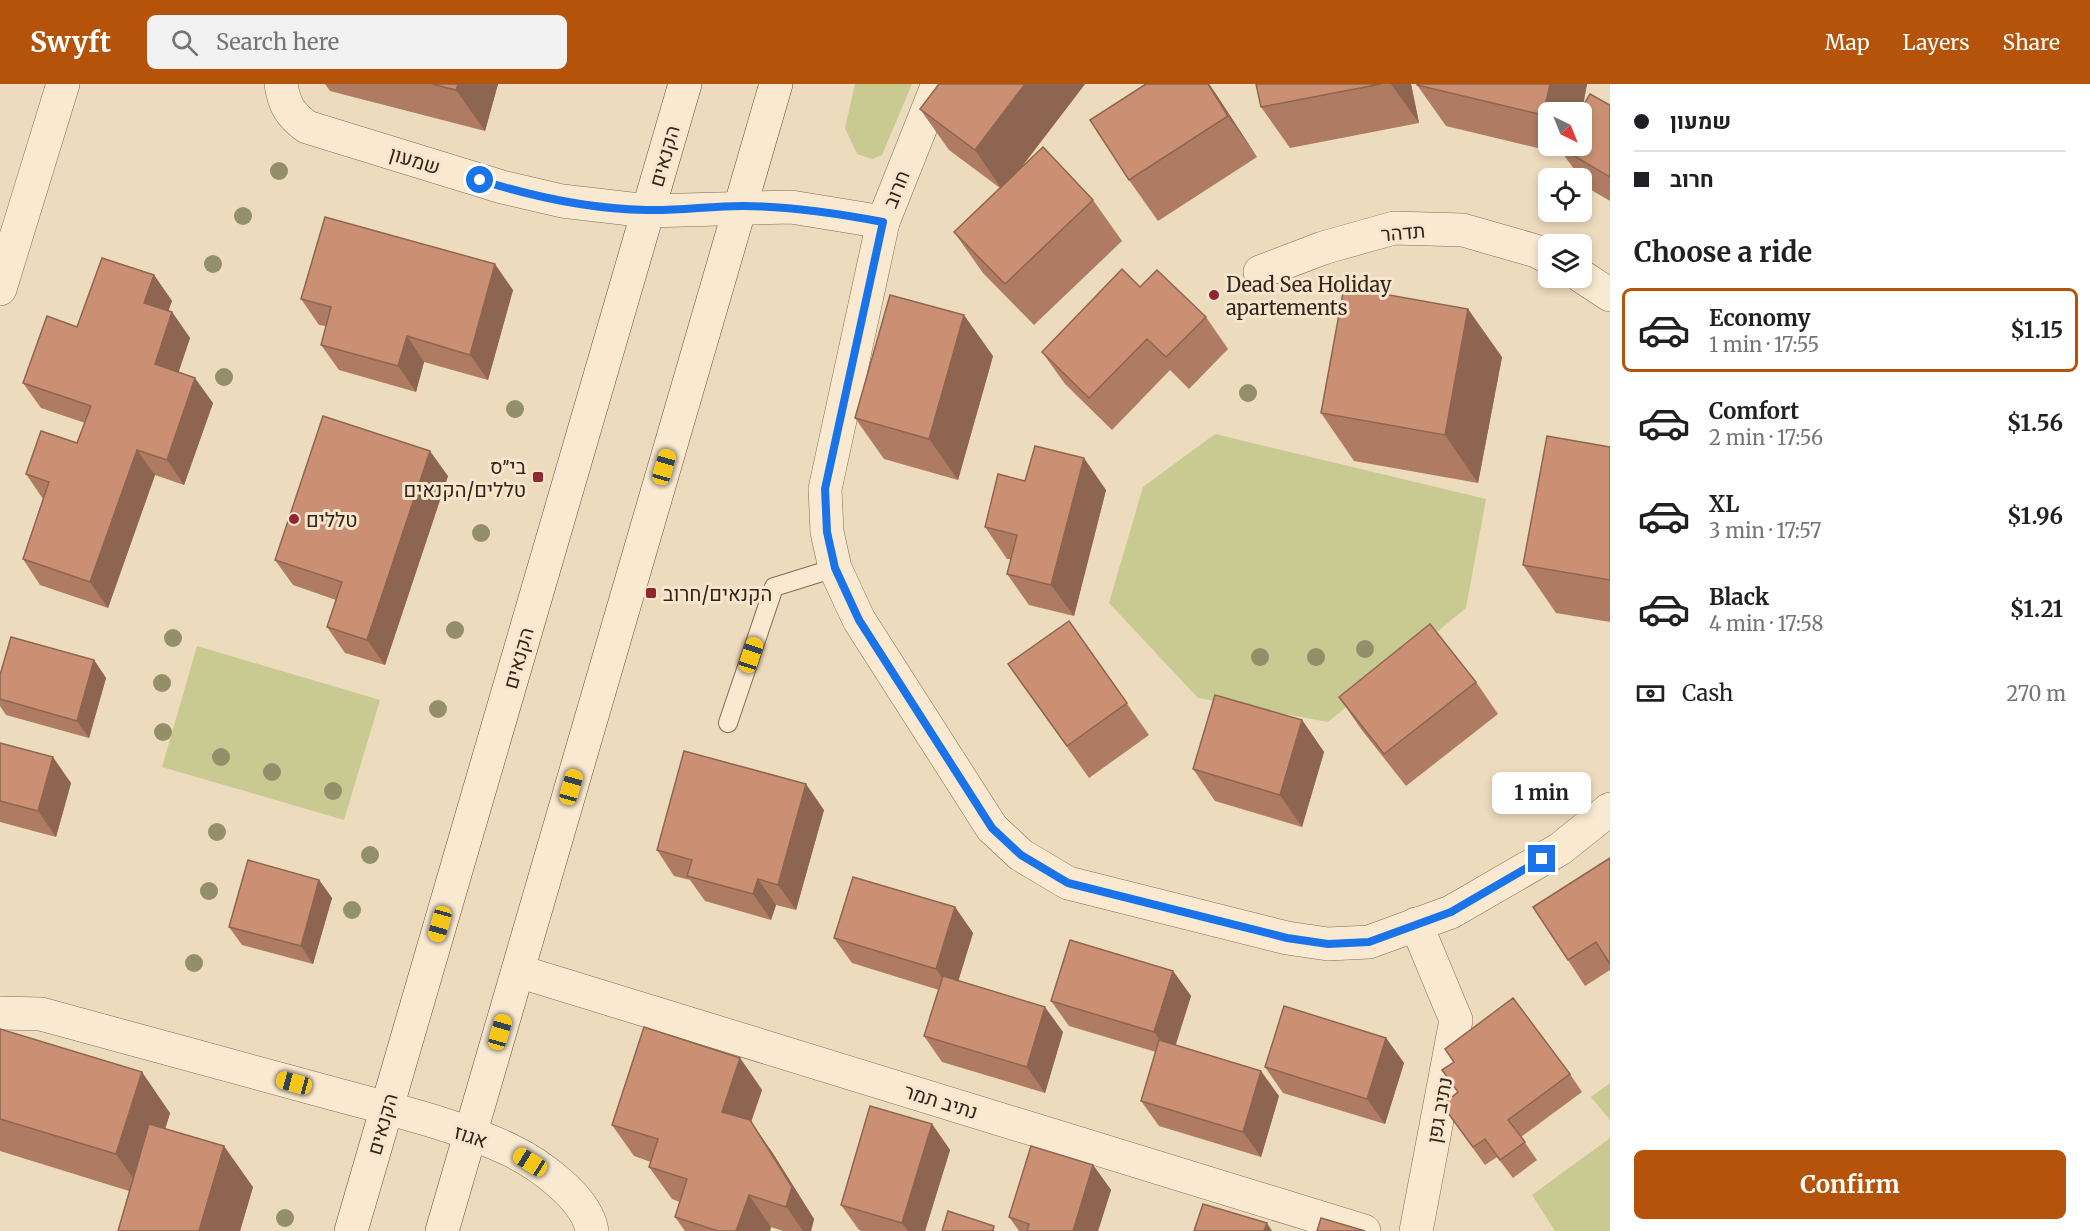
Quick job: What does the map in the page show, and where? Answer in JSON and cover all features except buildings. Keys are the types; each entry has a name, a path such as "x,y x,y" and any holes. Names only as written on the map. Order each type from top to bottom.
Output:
{"street":[{"path":"0,289 63,84"},
{"name":"שמעון","path":"281,84 283,99 292,117 307,127 502,187 562,201 648,210 740,206 791,207 883,222"},
{"name":"הקנאים","path":"351,1231 685,84"},
{"path":"442,1231 776,84"},
{"name":"חרוב","path":"938,84 883,222 825,489 827,532 835,568 859,620 992,828 1021,855 1068,883 1287,938 1328,944 1369,942 1451,912 1560,849 1610,809"},
{"name":"תדהר","path":"1260,273 1323,248 1394,228 1463,230 1538,252"},
{"path":"1592,283 1610,295"},
{"name":"נתיב גפן","path":"1416,924 1456,1020 1416,1231"},
{"name":"נתיב תמר","path":"518,971 1364,1231"},
{"name":"אגוז","path":"0,1013 41,1014 386,1108 511,1150 548,1174 572,1194 591,1224 592,1231"}],"lane":[{"path":"728,723 774,587 835,568"}],"green space":[{"path":"855,84 912,84 882,155 872,159 857,154 845,128"},
{"path":"1215,434 1486,499 1466,608 1328,722 1198,698 1109,603 1143,487"},
{"path":"197,646 380,700 344,820 162,767"},
{"path":"1610,1083 1610,1120 1591,1097"},
{"path":"1610,1138 1610,1231 1555,1231 1532,1195"}],"place":[{"name":"Dead Sea Holiday apartements","path":"1214,295"},
{"name":"בי״ס טללים/הקנאים","path":"538,477"},
{"name":"טללים","path":"294,519"},
{"name":"הקנאים/חרוב","path":"651,593"}],"route":[{"path":"480,180 562,201 609,208 648,210 740,206 791,207 883,222 825,489 827,532 835,568 859,620 992,828 1021,855 1068,883 1287,938 1328,944 1369,942 1451,912 1542,859"}]}
